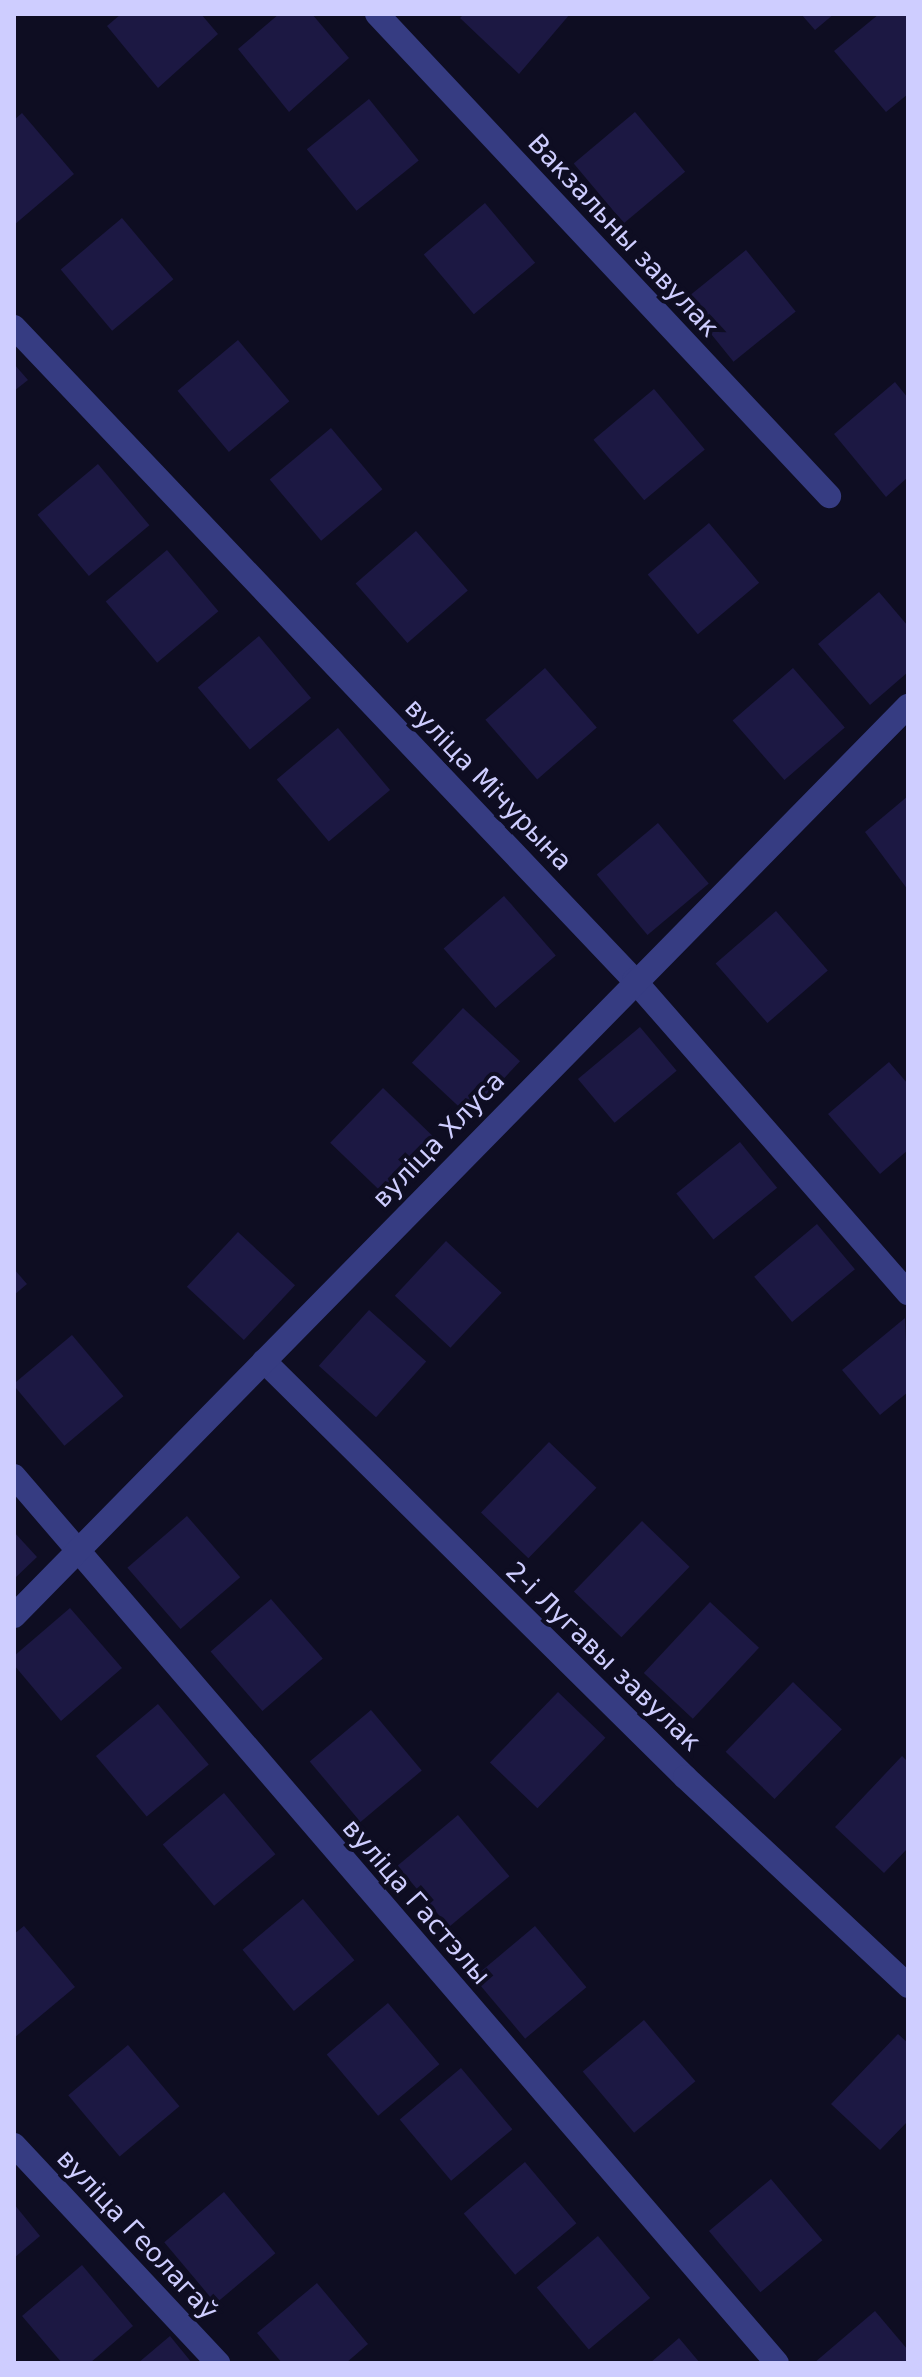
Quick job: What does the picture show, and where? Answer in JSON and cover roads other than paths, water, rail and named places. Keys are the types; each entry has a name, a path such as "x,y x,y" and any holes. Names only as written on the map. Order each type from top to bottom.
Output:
{"street":[{"name":"Вакзальны завулак","path":"377,14 829,496"},
{"name":"вуліца Мічурына","path":"14,327 634,980 908,1293"},
{"name":"вуліца Хлуса","path":"14,1616 634,980 908,706"},
{"name":"2-і Лугавы завулак","path":"264,1361 685,1777 908,1986"},
{"name":"вуліца Гастэлы","path":"14,1476 76,1552 777,2363"},
{"name":"вуліца Геолагаў","path":"14,2145 218,2363"}]}
